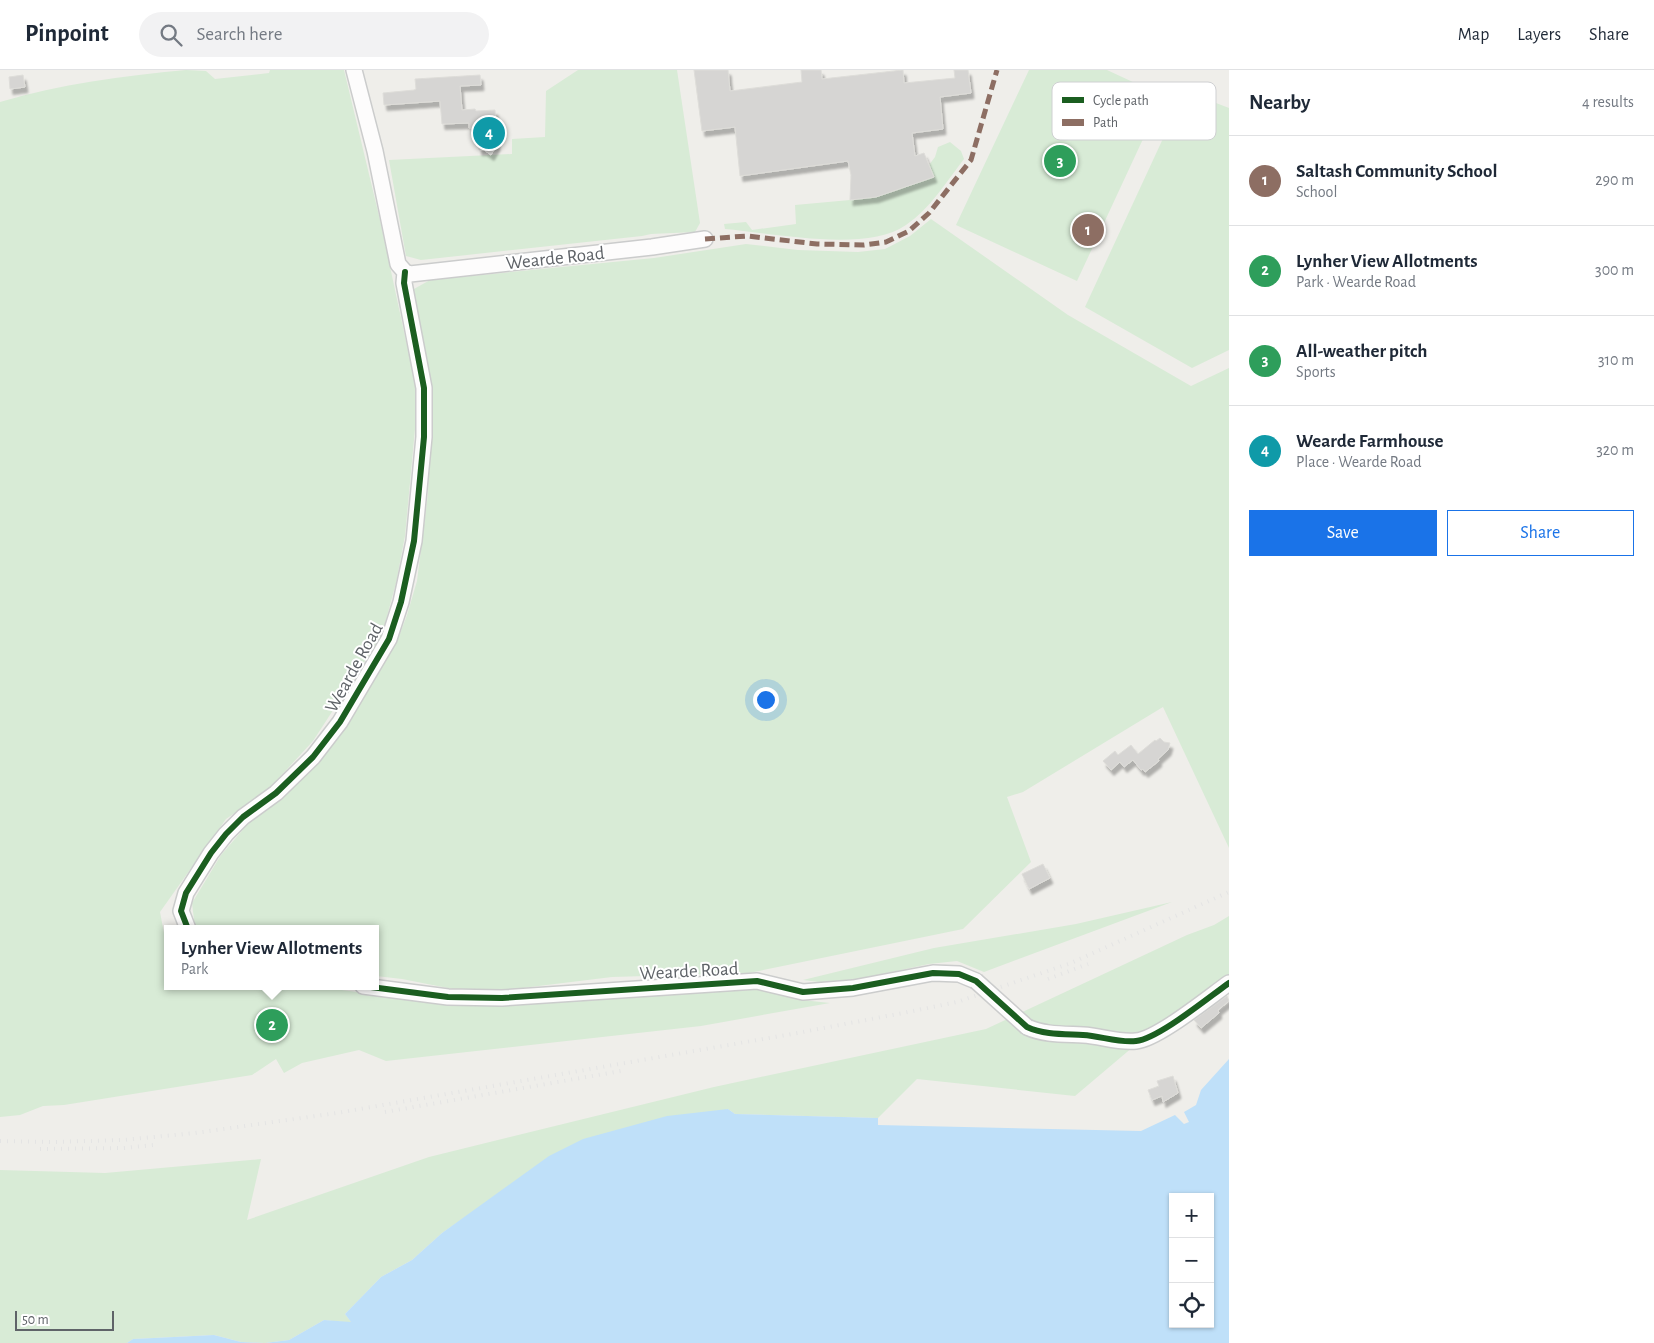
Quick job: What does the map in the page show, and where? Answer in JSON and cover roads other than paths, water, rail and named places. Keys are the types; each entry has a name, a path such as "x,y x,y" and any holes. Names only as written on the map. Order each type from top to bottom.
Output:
{"street":[{"name":"Wearde Road","path":"354,70 375,151 398,264 405,272 410,274 705,239"},
{"name":"Wearde Road","path":"186,925 181,911 186,893 211,853 243,817 276,793 313,756 340,722 389,639 401,602 414,542 424,437 424,388 404,283 405,272"},
{"name":"Wearde Road","path":"379,988 448,997 502,998 757,981 803,992 853,988 933,972 958,974 976,981 1027,1027 1035,1031 1137,1041 1158,1034 1229,983"}],"water":[{"path":"1229,1059 1229,1343 265,1343 289,1340 324,1320 351,1322 345,1314 381,1277 412,1260 442,1233 549,1156 583,1139 667,1116 728,1109 735,1114 878,1118 878,1125 1141,1131 1175,1115 1184,1124 1189,1122 1184,1112 1196,1105 1201,1090"},
{"path":"214,1335 241,1342 265,1343 127,1343 133,1339"}],"railway":[{"path":"0,1141 123,1140 195,1133 337,1113 903,1013 957,1002 1071,963 1229,892"},
{"path":"1048,979 1088,964"},
{"path":"385,1112 621,1071"},
{"path":"40,1149 124,1148 154,1145"}],"place":[{"name":"Wearde Farmhouse","path":"489,133"},
{"name":"All-weather pitch","path":"1060,161"},
{"name":"Saltash Community School","path":"1088,230"},
{"name":"Lynher View Allotments","path":"272,1025"}]}
